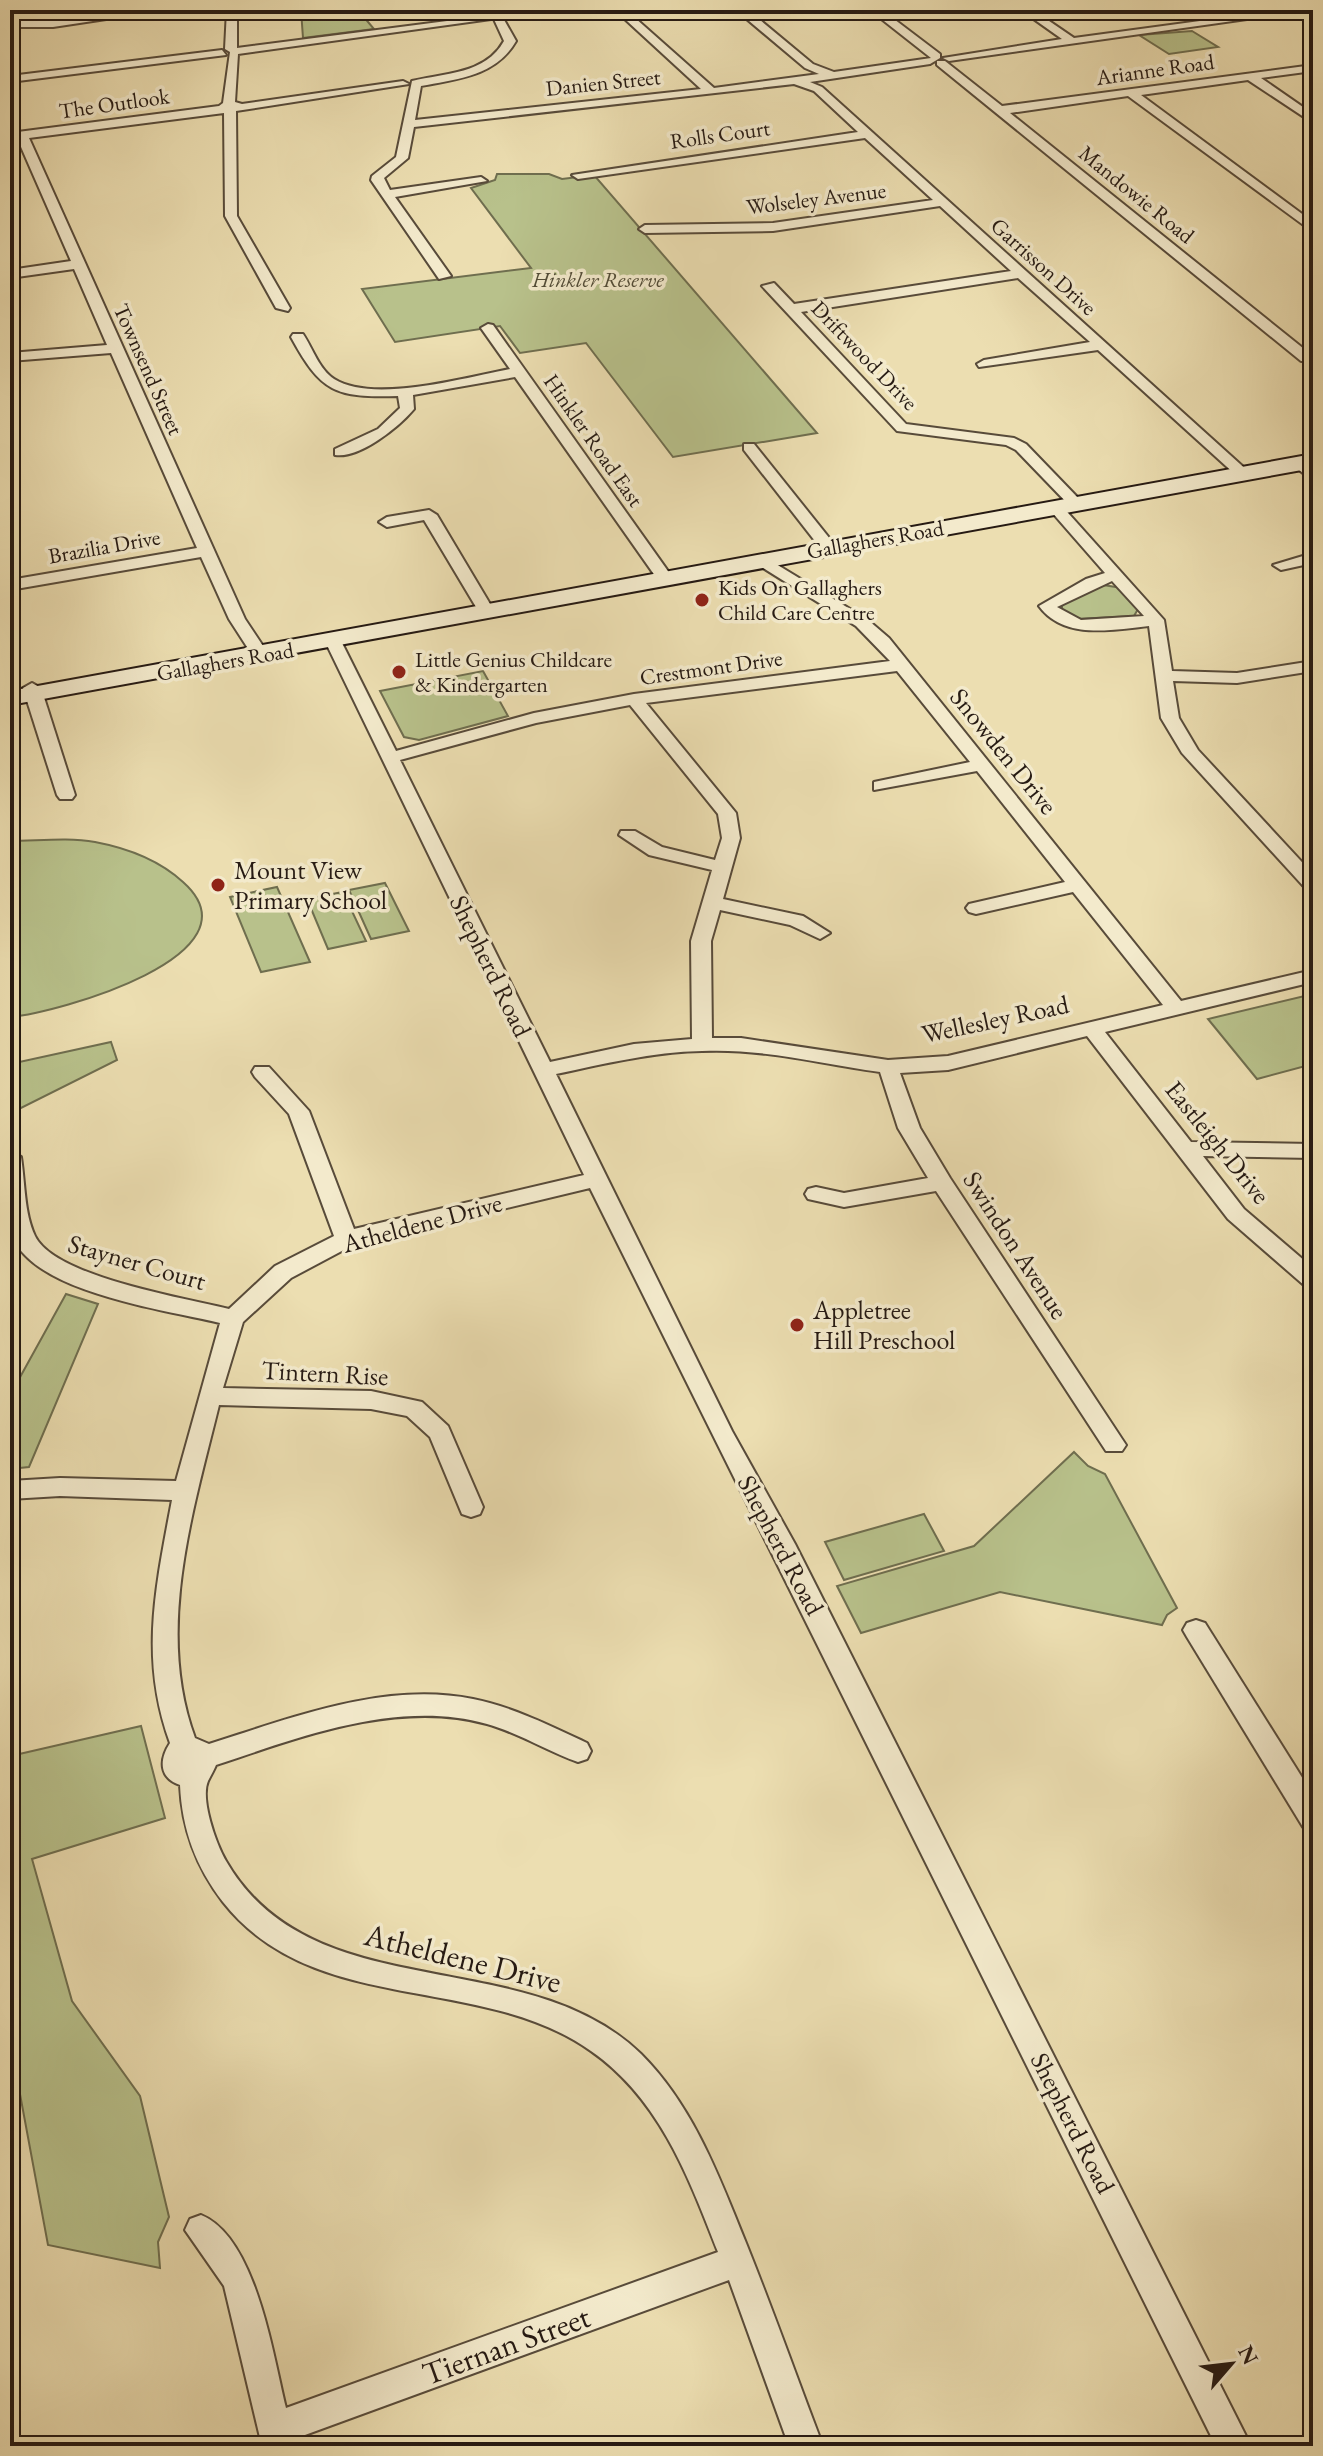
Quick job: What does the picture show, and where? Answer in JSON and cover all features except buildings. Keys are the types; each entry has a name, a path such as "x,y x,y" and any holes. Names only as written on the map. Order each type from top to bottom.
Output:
{"main road":[{"path":"1298,10 1313,20"}],"street":[{"path":"31,10 38,24"},
{"path":"10,24 38,24 161,10"},
{"path":"232,10 231,216 283,308"},
{"path":"10,79 543,10"},
{"path":"620,10 711,92"},
{"path":"741,10 818,77"},
{"name":"Mandowie Road","path":"875,10 1310,357"},
{"path":"1026,10 1070,40"},
{"name":"Danien Street","path":"765,85 1298,10"},
{"name":"The Outlook","path":"16,137 410,86 473,71 495,60 509,45 509,36 492,17"},
{"path":"1172,17 1187,27"},
{"name":"Arianne Road","path":"1002,110 1313,68"},
{"path":"1250,76 1313,119"},
{"name":"Garrisson Drive","path":"796,81 818,77 866,134 1242,473"},
{"name":"Danien Street","path":"408,123 796,81"},
{"path":"410,86 402,158 378,176 444,276"},
{"path":"1130,92 1313,228"},
{"name":"Rolls Court","path":"578,175 866,134"},
{"name":"Townsend Street","path":"16,137 78,264 250,646"},
{"path":"388,194 481,181"},
{"name":"Wolseley Avenue","path":"645,229 773,227 943,202"},
{"path":"10,274 78,264"},
{"name":"Driftwood Drive","path":"791,309 1022,273"},
{"name":"Driftwood Drive","path":"769,286 902,428 1009,441 1021,447 1117,574 1156,620"},
{"name":"Hinkler Road East","path":"488,328 664,577"},
{"path":"298,337 319,374 335,385 365,391 405,391 519,372"},
{"path":"984,364 1100,345"},
{"path":"10,357 116,348"},
{"path":"340,452 383,432 407,409 405,391"},
{"path":"749,447 828,547"},
{"name":"Gallaghers Road","path":"21,693 1242,473 1308,466"},
{"path":"387,522 429,515 485,609"},
{"name":"Brazilia Drive","path":"10,585 206,551"},
{"path":"1281,565 1313,558"},
{"name":"Snowden Drive","path":"761,560 862,623 902,665 1176,1008"},
{"path":"1117,574 1092,582 1047,606 1051,614 1075,624 1156,620 1170,718 1191,753 1313,885"},
{"name":"Gallaghers Road","path":"21,693 250,646 330,637"},
{"name":"Shepherd Road","path":"330,637 721,1432 783,1544 1234,2446"},
{"name":"Crestmont Drive","path":"389,758 534,718 634,699 902,665"},
{"path":"1166,676 1237,678 1313,666"},
{"path":"21,693 66,795"},
{"path":"634,699 727,813 731,838 711,902 699,964 702,1044"},
{"path":"880,786 982,765"},
{"path":"628,835 656,851 721,867"},
{"path":"976,908 1078,885"},
{"path":"711,902 796,920 820,933"},
{"name":"Wellesley Road","path":"543,1070 634,1051 702,1044 741,1045 888,1067 948,1063 1313,976"},
{"name":"Eastleigh Drive","path":"1091,1028 1236,1214 1313,1280"},
{"name":"Swindon Avenue","path":"888,1067 909,1128 1114,1445"},
{"path":"262,1072 299,1111 346,1239"},
{"path":"1187,1149 1313,1151"},
{"name":"Stayner Court","path":"10,1157 24,1239 36,1257 70,1275 233,1318"},
{"name":"Atheldene Drive","path":"596,1179 346,1239 283,1272 233,1318 220,1354 186,1491 167,1594 163,1654 173,1715 195,1760 197,1824 210,1860 228,1891 251,1915 285,1940 346,1966 516,2002 555,2015 591,2035 627,2061 654,2089 695,2154 806,2446"},
{"path":"816,1194 844,1200 942,1183"},
{"name":"Tintern Rise","path":"212,1396 371,1400 414,1408 440,1432 471,1507"},
{"path":"10,1490 60,1487 186,1491"},
{"path":"1196,1630 1313,1819"},
{"path":"195,1760 359,1713 409,1706 456,1707 504,1718 578,1751"},
{"path":"201,2230 238,2279 277,2438"},
{"name":"Tiernan Street","path":"277,2438 738,2261"}],"green space":[{"path":"301,10 358,10 374,29 303,38"},
{"path":"1192,31 1218,47 1169,54 1139,35"},
{"name":"Hinkler Reserve","path":"497,174 549,174 562,179 594,175 817,433 673,457 586,343 520,353 500,326 395,342 362,289 531,268 471,188 495,180"},
{"path":"1103,585 1122,588 1138,609 1134,616 1076,619 1062,611 1062,604"},
{"path":"483,671 508,716 419,740 404,737 380,691"},
{"path":"63,839 95,842 153,861 183,882 201,909 197,933 177,956 145,975 107,992 10,1017 10,841"},
{"path":"385,883 409,931 371,939 349,890"},
{"path":"277,887 310,962 261,972 230,897"},
{"path":"343,892 366,941 328,949 307,899"},
{"path":"1313,994 1313,1064 1257,1079 1208,1019"},
{"path":"111,1042 117,1060 19,1109 10,1109 10,1064"},
{"path":"66,1294 98,1304 29,1467 10,1469 10,1376 19,1379"},
{"path":"1074,1452 1088,1466 1105,1474 1177,1608 1167,1615 1162,1625 1000,1592 861,1633 837,1586 974,1546"},
{"path":"924,1514 944,1551 844,1580 825,1542"},
{"path":"10,1687 15,1755 141,1726 165,1818 32,1859 72,2001 140,2096 169,2217 158,2242 160,2268 48,2245 17,2078 10,2075"}],"place":[{"name":"Kids On Gallaghers Child Care Centre","path":"702,600"},
{"name":"Little Genius Childcare & Kindergarten","path":"399,672"},
{"name":"Mount View Primary School","path":"218,885"},
{"name":"Appletree Hill Preschool","path":"797,1325"}]}
